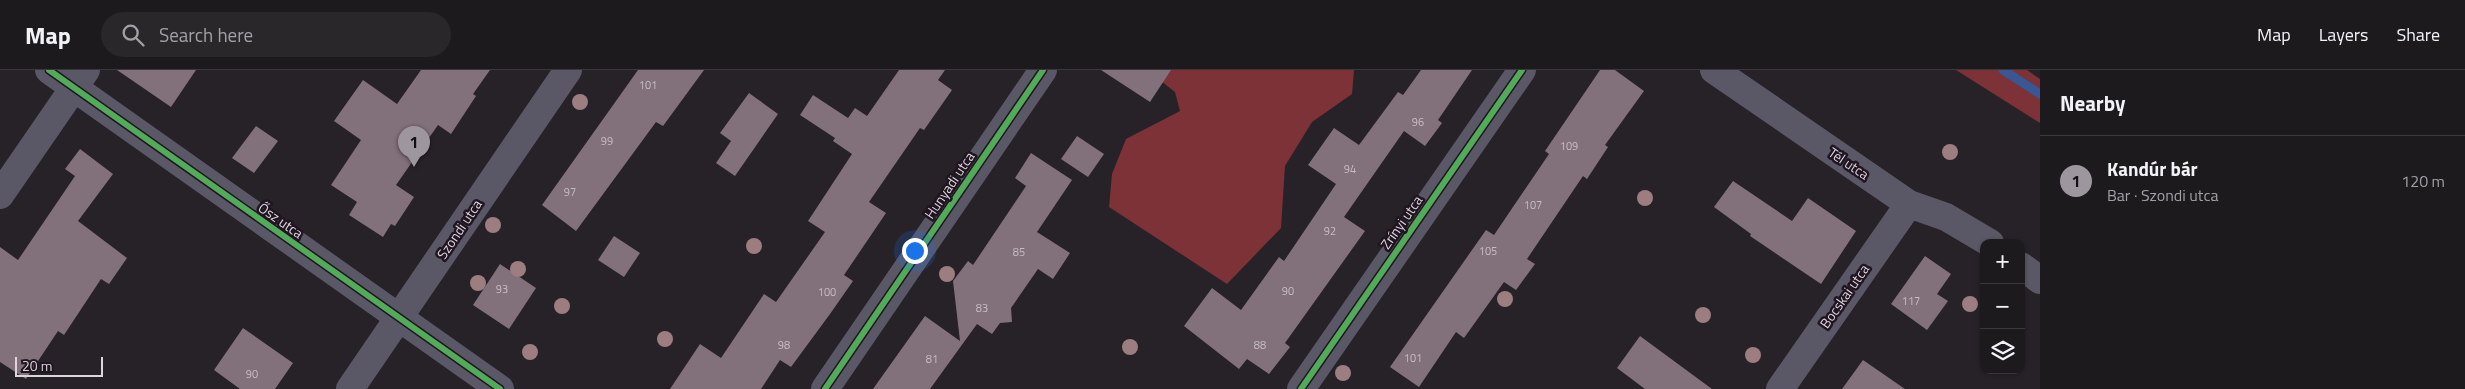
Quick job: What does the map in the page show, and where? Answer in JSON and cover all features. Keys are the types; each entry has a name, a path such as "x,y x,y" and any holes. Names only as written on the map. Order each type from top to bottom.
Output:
{"street":[{"name":"Ősz utca","path":"49,70 80,79 398,318 500,389"},
{"name":"Szondi utca","path":"350,389 568,70"},
{"name":"Hunyadi utca","path":"825,389 1042,70"},
{"name":"Zrínyi utca","path":"1301,389 1522,70"},
{"name":"Tél utca","path":"1714,70 1909,204 1946,217 1983,239"},
{"path":"0,195 80,79"},
{"name":"Bocskai utca","path":"1780,389 1909,204"},
{"path":"2025,269 2040,280"}],"shaded area":[{"path":"1147,70 1354,70 1352,94 1312,122 1285,166 1281,228 1227,284 1109,207 1112,174 1126,139 1180,111 1175,92"},
{"path":"1956,70 2027,70 2040,79 2040,123"}],"building":[{"path":"117,70 196,70 171,107"},
{"path":"421,70 490,70 473,94 476,96 451,134 438,125 396,185 414,197 395,226 391,224 383,237 349,215 357,202 331,185 361,140 334,121 363,80 397,104"},
{"path":"638,70 704,70 663,126 656,122 576,231 542,205"},
{"path":"899,70 945,70 938,80 952,90 924,130 920,128 869,202 886,213 844,275 853,281 830,314 791,367 780,360 761,389 670,389 700,344 721,358 764,294 776,302 825,232 808,221 852,154 833,141 835,138 800,115 813,95 848,118 855,108 867,116"},
{"path":"1101,70 1171,70 1150,102"},
{"path":"1421,70 1472,70 1438,120 1442,123 1425,146 1404,131 1344,217 1365,231 1285,343 1290,347 1269,374 1247,359 1239,369 1184,326 1212,288 1241,310 1279,257 1284,261 1336,184 1308,165 1334,128 1359,145 1398,92 1403,95"},
{"path":"1600,70 1615,70 1644,91 1605,145 1608,147 1587,179 1583,176 1527,259 1535,264 1516,290 1504,282 1464,338 1456,332 1419,387 1390,367 1486,230 1494,235 1549,154 1545,151"},
{"path":"749,93 778,114 735,176 716,163 731,141 720,133"},
{"path":"256,126 278,141 254,173 232,158"},
{"path":"1077,136 1104,154 1088,177 1061,159"},
{"path":"80,149 113,174 78,221 127,258 109,284 101,279 64,335 58,331 26,379 0,362 0,247 18,260 75,176 65,169"},
{"path":"1031,153 1072,180 1037,232 1070,253 1053,279 1038,269 1011,308 1012,322 1000,323 992,334 977,324 930,389 873,389 925,316 960,341 953,281 968,261 973,265 1026,186 1015,178"},
{"path":"1733,181 1792,221 1808,198 1856,231 1821,284 1750,236 1751,234 1714,207"},
{"path":"614,236 640,253 624,277 598,260"},
{"path":"1925,256 1951,274 1937,294 1948,301 1927,330 1891,304"},
{"path":"500,264 536,288 509,329 473,305"},
{"path":"243,328 293,363 275,389 240,389 214,370"},
{"path":"1640,336 1712,389 1645,389 1617,368"},
{"path":"1863,360 1905,389 1842,389"}],"waterway":[{"path":"2003,70 2040,94"}],"cycle path":[{"path":"49,70 500,389"},
{"path":"825,389 1043,70"},
{"path":"1301,389 1522,70"}],"place":[{"name":"Kandúr bár","path":"414,167"}]}
